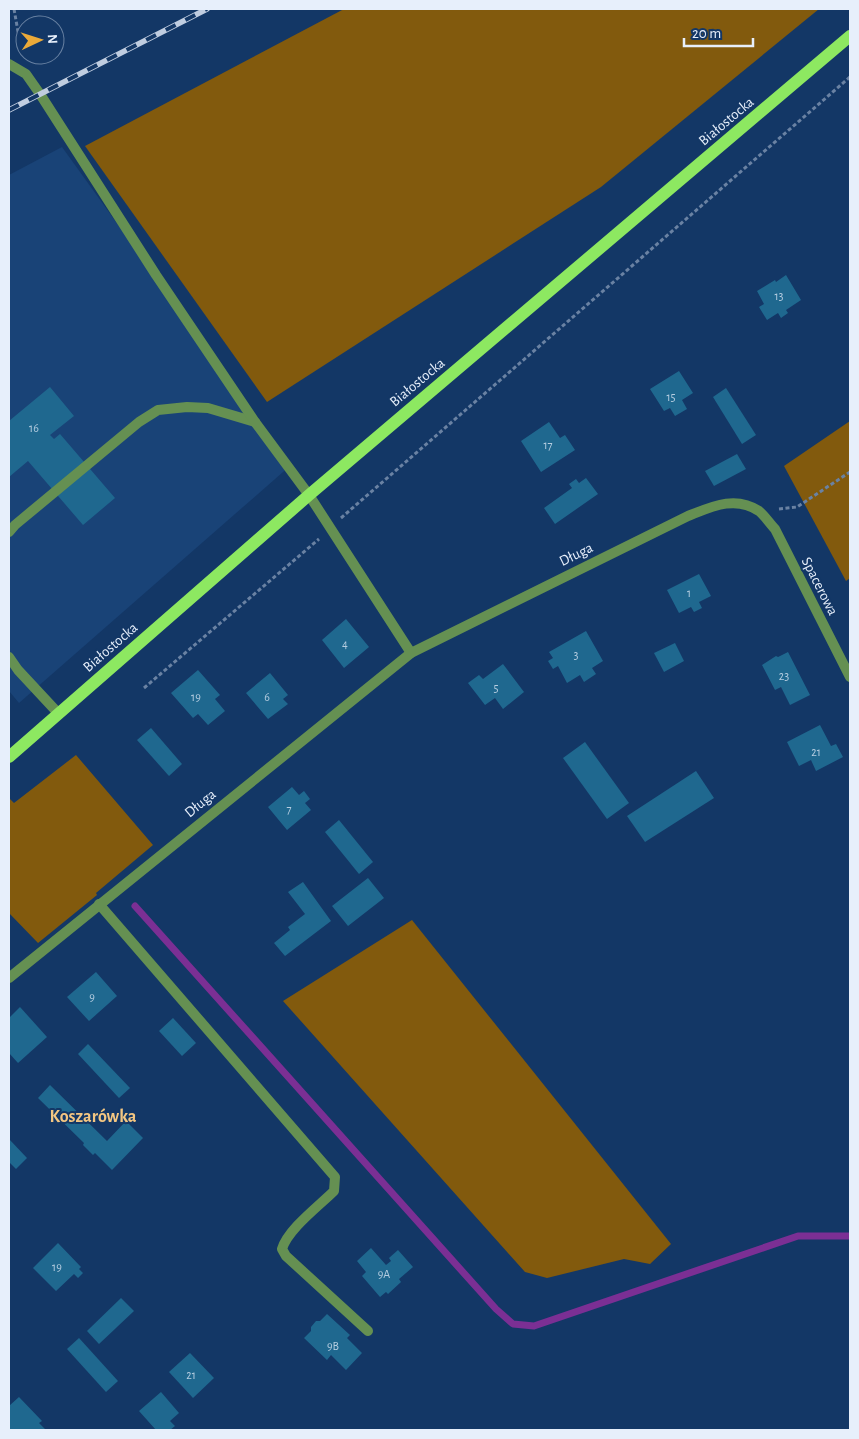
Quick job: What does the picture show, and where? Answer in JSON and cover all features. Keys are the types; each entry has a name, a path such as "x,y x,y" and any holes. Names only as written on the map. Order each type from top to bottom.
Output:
{"main road":[{"name":"Białostocka","path":"9,758 58,713 309,495 850,36"}],"street":[{"path":"9,64 26,74 156,275 255,422 309,495 411,653"},
{"path":"9,532 139,422 158,410 187,407 208,408 255,422"},
{"name":"Długa","path":"9,978 411,653 688,516 720,503 741,504 759,512"},
{"name":"Spacerowa","path":"759,512 775,529 850,677"},
{"path":"9,657 18,670 58,713"},
{"path":"99,904 335,1177 334,1191 284,1242 282,1249 286,1256 368,1331"}],"path":[{"path":"14,9 26,74"},
{"path":"144,688 850,77"},
{"path":"776,509 797,507 850,472"}],"shaded area":[{"path":"344,9 819,9 601,187 267,402 85,146"},
{"path":"62,147 291,465 19,703 9,691 9,175"},
{"path":"850,421 850,578 846,581 784,466"},
{"path":"76,755 153,845 96,893 97,895 38,943 9,913 9,798 14,803"},
{"path":"412,920 671,1244 650,1264 624,1259 547,1278 525,1272 283,1001"}],"building":[{"path":"786,275 801,300 786,310 788,313 781,318 778,313 767,320 759,307 764,304 757,291"},
{"path":"679,371 693,393 682,400 687,409 675,416 670,408 664,411 650,389"},
{"path":"50,387 74,416 50,435 54,439 60,434 115,498 83,525 28,461 9,477 9,421"},
{"path":"726,388 756,435 742,444 713,397"},
{"path":"549,422 560,438 565,435 575,450 541,472 521,441"},
{"path":"737,454 746,469 714,486 705,471"},
{"path":"586,478 598,494 555,524 544,508 572,488 569,484 576,479 579,483"},
{"path":"699,574 711,596 699,602 702,608 694,612 691,607 679,613 667,590"},
{"path":"346,619 369,647 344,668 322,640"},
{"path":"586,631 603,661 592,668 596,674 584,682 580,675 567,683 558,666 553,669 548,661 553,658 549,652"},
{"path":"675,643 684,661 664,672 654,653"},
{"path":"788,652 810,695 790,705 781,687 775,690 762,665 776,656 778,657"},
{"path":"503,664 524,692 503,709 495,698 485,705 468,683 479,675 483,679"},
{"path":"198,670 220,695 215,699 225,711 208,725 198,714 193,718 171,693"},
{"path":"270,673 288,695 283,699 288,704 268,719 246,693"},
{"path":"820,725 831,746 836,744 843,757 816,771 811,760 799,766 787,742"},
{"path":"151,728 182,764 169,776 137,740"},
{"path":"585,742 629,803 607,819 563,758"},
{"path":"696,771 714,798 645,842 627,816"},
{"path":"292,787 299,795 304,791 310,799 305,803 311,810 287,830 268,807"},
{"path":"339,820 373,862 359,874 325,832"},
{"path":"368,878 384,898 348,926 332,906"},
{"path":"303,882 331,921 285,956 274,943 290,930 288,927 305,914 288,892"},
{"path":"96,972 117,996 89,1021 67,997"},
{"path":"20,1007 47,1037 18,1063 9,1053 9,1018"},
{"path":"173,1018 196,1043 182,1056 159,1031"},
{"path":"88,1044 130,1088 119,1098 78,1054"},
{"path":"50,1085 107,1141 126,1121 143,1138 112,1170 95,1153 93,1155 83,1145 84,1143 38,1098"},
{"path":"9,1139 27,1158 16,1169 9,1162"},
{"path":"58,1243 81,1267 79,1269 83,1273 78,1278 74,1274 56,1291 33,1268"},
{"path":"371,1248 386,1265 391,1261 389,1258 398,1250 413,1267 399,1279 401,1282 388,1294 386,1292 380,1297 362,1276 366,1272 357,1261"},
{"path":"121,1298 134,1311 99,1344 87,1331"},
{"path":"327,1314 350,1335 347,1338 362,1353 346,1370 331,1355 327,1360 304,1338 311,1331 311,1327 316,1321 320,1321"},
{"path":"79,1338 118,1381 106,1392 67,1349"},
{"path":"190,1353 214,1378 193,1398 169,1372"},
{"path":"161,1392 179,1413 170,1421 175,1426 170,1430 156,1430 139,1411"},
{"path":"19,1397 42,1421 39,1423 45,1429 9,1430 9,1406"}],"waterway":[{"path":"135,906 496,1309 513,1324 534,1326 798,1236 850,1236"}],"railway":[{"path":"9,110 207,9"}],"district":[{"name":"Koszarówka","path":"93,1116"}]}
